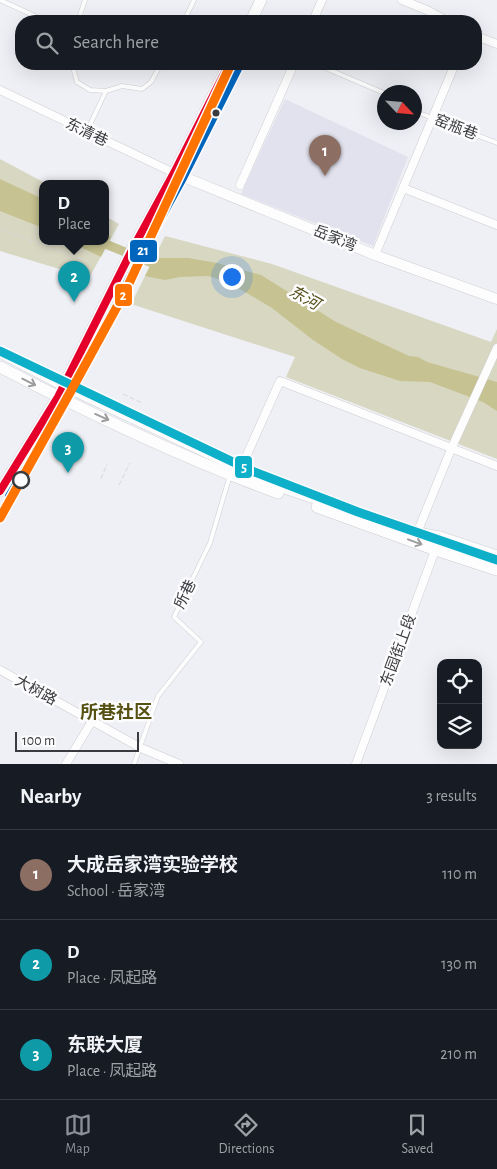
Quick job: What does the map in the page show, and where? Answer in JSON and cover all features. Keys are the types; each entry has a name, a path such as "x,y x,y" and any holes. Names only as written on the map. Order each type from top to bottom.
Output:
{"main road":[{"path":"254,15 261,0"},
{"path":"0,491 58,397 226,70"},
{"path":"0,352 63,385 279,486 417,533 440,537 497,556"},
{"path":"0,367 58,397 230,475 436,550 497,570"}],"street":[{"path":"316,15 322,0"},
{"path":"402,0 434,15"},
{"path":"482,38 497,44"},
{"path":"240,185 291,70"},
{"path":"375,255 452,70"},
{"name":"东清巷","path":"0,90 174,173"},
{"name":"岳家湾","path":"174,173 375,255 497,298"},
{"path":"403,188 497,225"},
{"path":"417,533 452,448 497,348"},
{"path":"241,468 280,381 497,466"},
{"name":"东园街上段","path":"356,764 440,537"},
{"name":"大树路","path":"0,670 141,748 179,764"},
{"path":"66,764 92,722"}],"lane":[{"path":"0,0 33,15"},
{"path":"80,15 85,0"},
{"path":"187,15 194,0"},
{"path":"74,70 77,82 90,90 106,91 122,86 142,88 151,82 158,70"},
{"path":"330,70 377,90"},
{"path":"87,132 106,91"},
{"name":"窑瓶巷","path":"422,114 497,143"},
{"name":"所巷","path":"141,748 158,696 201,642 174,617 210,544 230,475"},
{"path":"134,764 141,748"}],"path":[{"path":"0,229 39,244"},
{"path":"43,245 86,261"},
{"path":"74,305 78,295"},
{"path":"123,394 142,404"},
{"path":"119,486 130,463"},
{"path":"101,479 108,464"}],"shaded area":[{"path":"285,99 408,157 373,246 241,194"},
{"path":"0,179 39,197 39,226 0,211"},
{"path":"76,245 107,245 101,257"},
{"path":"154,258 188,258 217,263 261,275 336,322 409,356 418,357 427,362 497,382 497,411 483,402 430,382 400,381 360,368 342,359 313,340 272,308 228,282 208,276 180,277 165,280 145,276"}],"green space":[{"path":"0,159 39,180 39,245 107,245 89,278 0,251"},
{"path":"109,218 119,224 109,242"},
{"path":"165,236 272,264 491,342 497,329 497,459 286,377 295,357 131,304"}],"waterway":[{"name":"东河","path":"108,245 162,267"}],"transit line":[{"name":"5","path":"0,491 58,397 226,70"},
{"name":"2","path":"0,518 125,292 228,70"},
{"name":"21","path":"9,496 67,401 237,70"},
{"name":"5","path":"0,351 252,471 358,512 497,560"}],"place":[{"name":"大成岳家湾实验学校","path":"325,176"},
{"name":"D","path":"74,302"},
{"name":"东联大厦","path":"68,473"}],"district":[{"name":"所巷社区","path":"116,712"}]}
